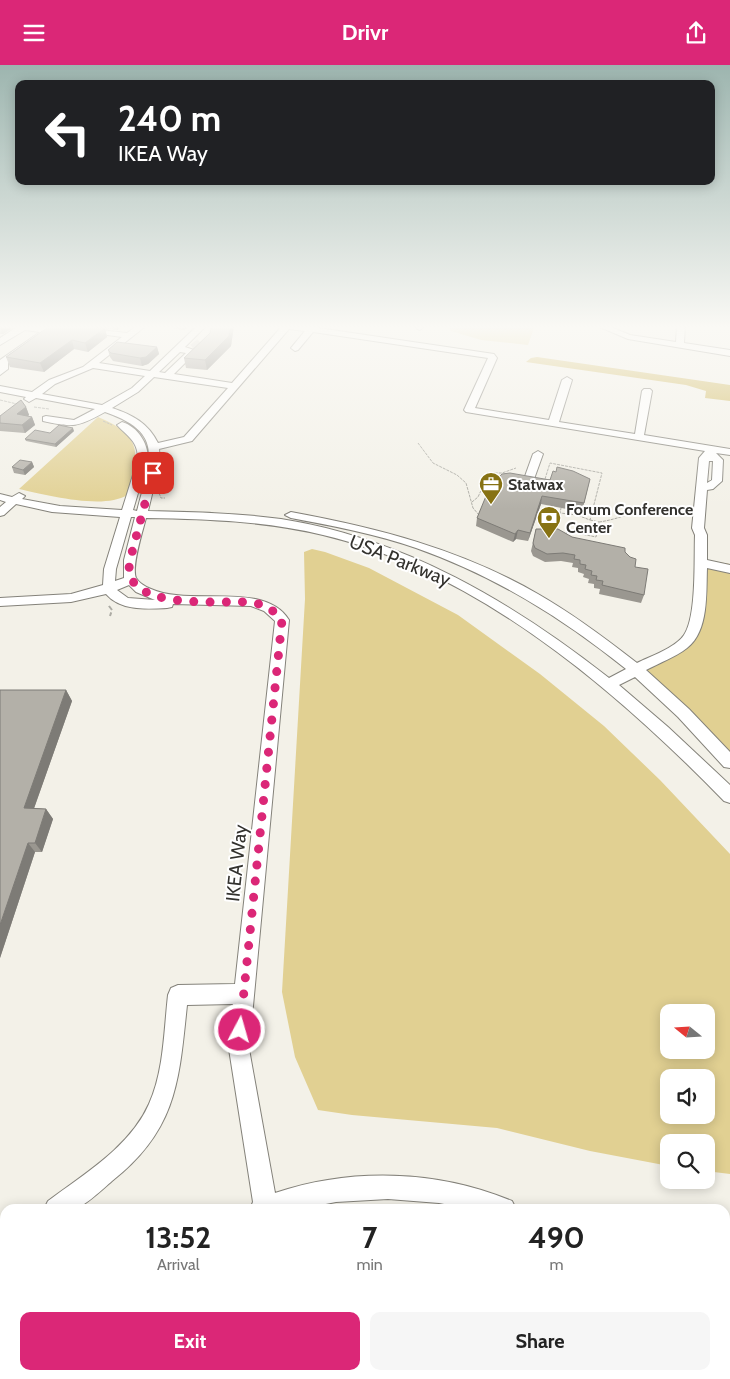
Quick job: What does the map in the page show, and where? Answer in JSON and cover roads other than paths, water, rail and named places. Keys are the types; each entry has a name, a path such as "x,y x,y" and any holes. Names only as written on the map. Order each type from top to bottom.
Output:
{"street":[{"path":"27,401 47,386"},
{"path":"46,419 74,423 80,422 139,386"},
{"path":"154,447 188,439 234,386"},
{"path":"480,386 469,410 639,437 710,452 730,452"},
{"path":"553,424 565,386"},
{"path":"0,389 27,401 91,415 124,425 135,434 141,444 143,459 107,579 108,588"},
{"path":"639,437 647,391"},
{"path":"0,399 105,408 124,415 138,423 148,433 154,447 155,461 130,560 129,573 132,579 69,599 20,598 0,602"},
{"path":"607,685 682,646 690,637 695,625 698,606 701,535 707,529 707,482 710,452"},
{"path":"529,479 538,454"},
{"name":"USA Parkway","path":"0,488 18,497 59,509 228,509 288,514 351,526 419,545 470,564 542,601 603,641 688,716 730,761"},
{"name":"USA Parkway","path":"0,497 18,497"},
{"path":"0,513 18,497"},
{"name":"USA Parkway","path":"144,509 281,523 346,537 395,554 459,584 498,607 559,648 607,685 684,750 730,795"},
{"path":"700,559 730,559"},
{"path":"700,559 730,569"},
{"name":"IKEA Way","path":"132,579 149,594 188,601"},
{"name":"IKEA Way","path":"108,588 110,593 118,599 141,605 188,601 251,602 269,607 282,620 240,1049 264,1204"},
{"path":"63,1204 122,1159 142,1137 155,1115 165,1091 178,995 244,994"},
{"path":"280,1204 316,1194 350,1189 389,1187 428,1190 466,1196 489,1204"}],"place":[{"name":"Statwax","path":"491,505"},
{"name":"Forum Conference Center","path":"549,539"}]}
